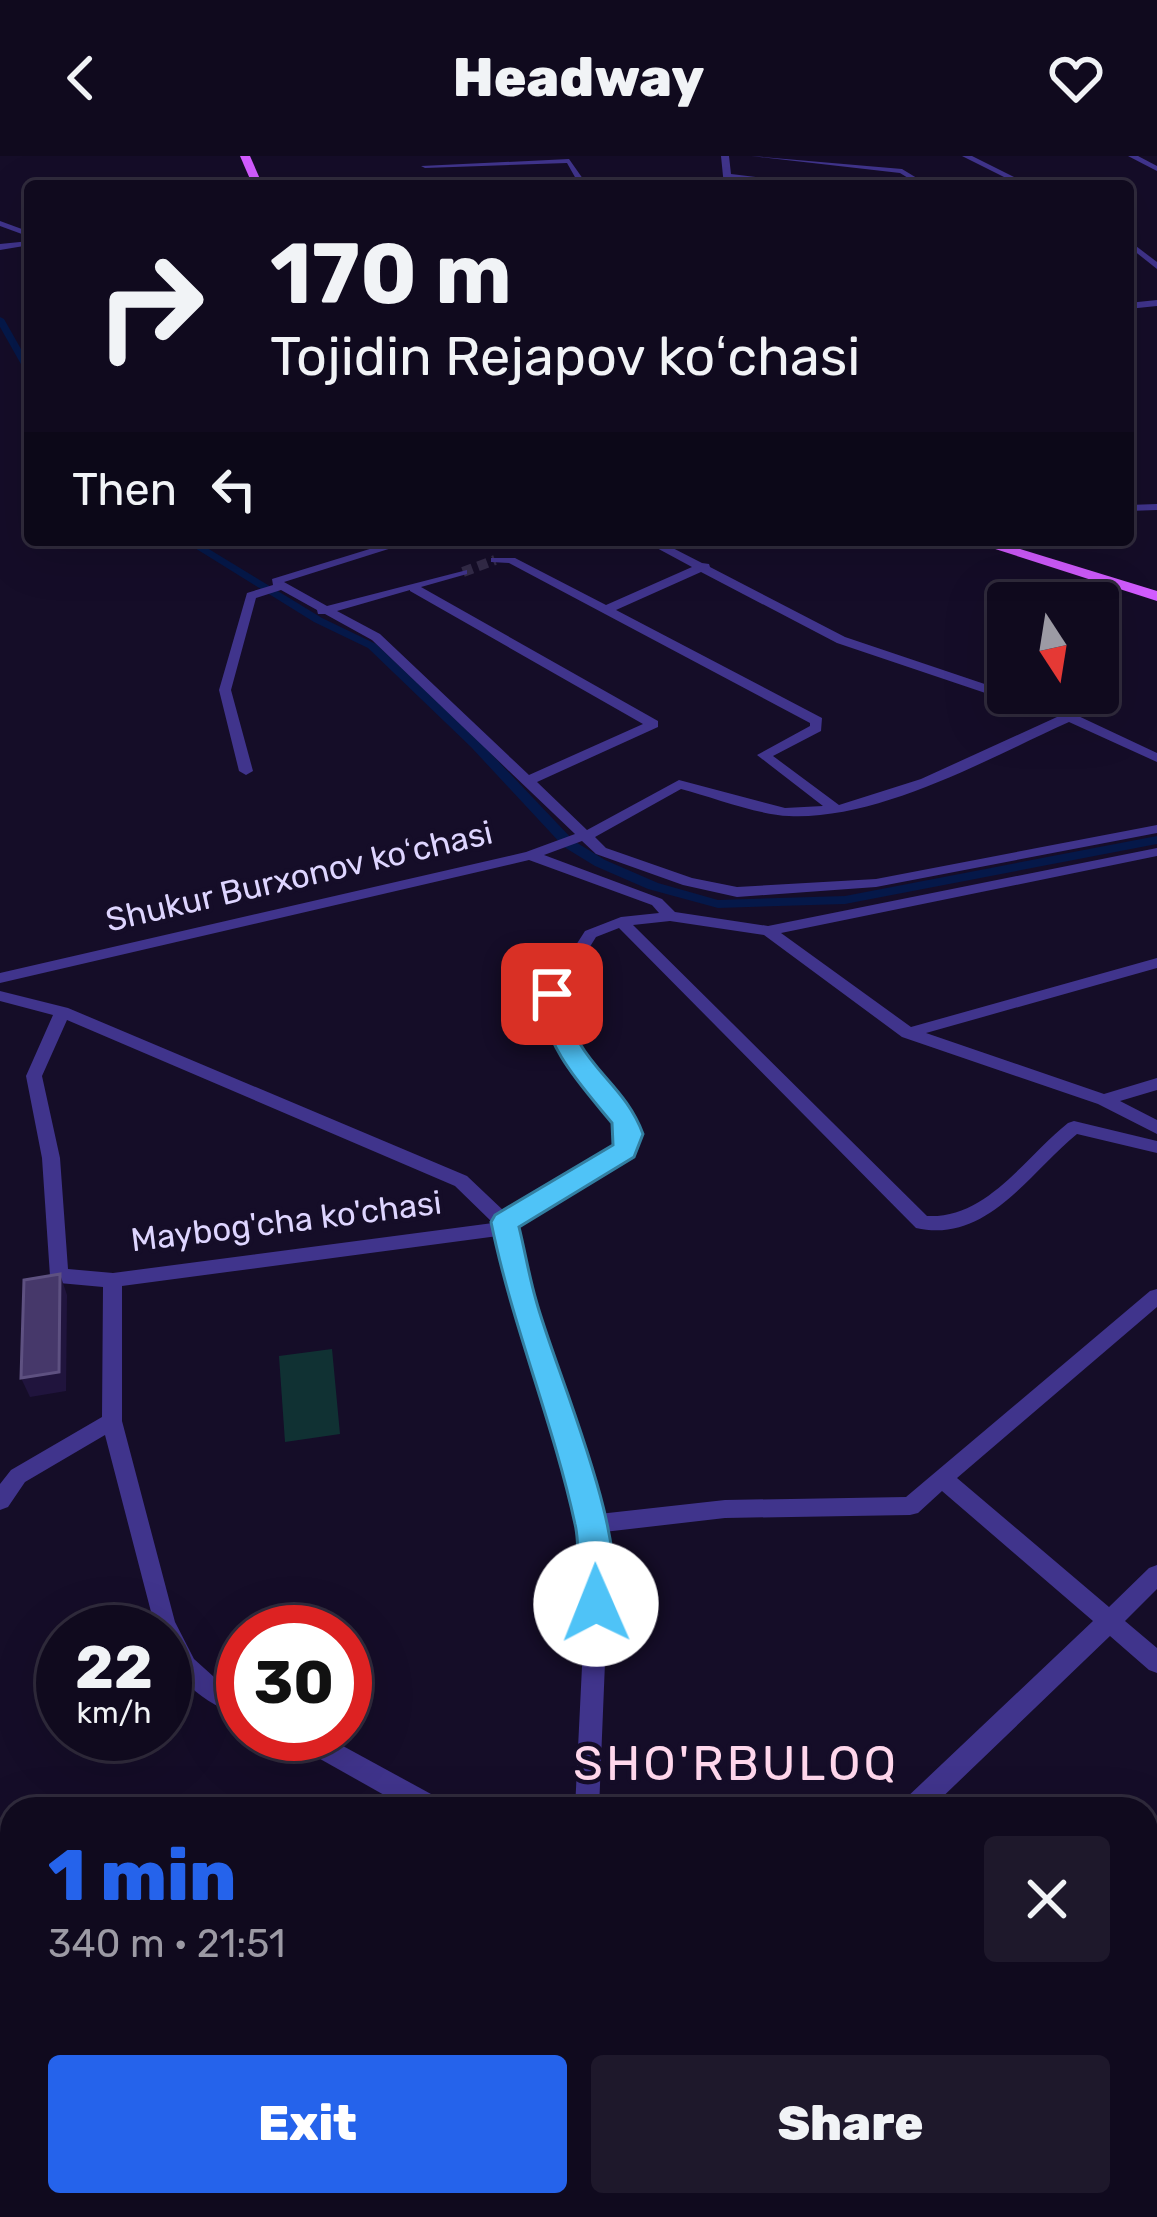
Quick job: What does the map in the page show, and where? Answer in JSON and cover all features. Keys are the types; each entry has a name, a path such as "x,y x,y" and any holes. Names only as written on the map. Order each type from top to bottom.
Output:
{"main road":[{"path":"997,546 1157,596"}],"street":[{"path":"755,156 902,171 916,180"},
{"path":"966,156 1016,180"},
{"path":"1132,156 1157,169"},
{"path":"424,166 569,161 582,180"},
{"path":"363,546 369,550"},
{"path":"386,546 276,581 322,611 376,637 580,837 626,862 737,892 876,883 1157,829"},
{"path":"661,546 841,640 1069,717 1157,758"},
{"path":"495,560 511,560 817,721 816,728 764,756 836,810"},
{"path":"606,610 705,566"},
{"path":"322,611 464,572"},
{"path":"246,771 225,690 251,596 280,587"},
{"path":"414,587 653,724 527,782"},
{"path":"532,854 580,837 679,784 785,812 836,810 926,782 1069,717"},
{"path":"588,1797 598,1565 592,1524 521,1300 505,1225 629,1144 624,1120 575,1061 555,1023 552,994 579,944 590,934 621,922 670,916 768,931 1157,852"},
{"name":"Shukur Burxonov koʻchasi","path":"0,977 532,854 657,902 670,916"},
{"path":"621,922 922,1223 955,1221 993,1202 1074,1127 1157,1147"},
{"path":"768,931 908,1033 1104,1100 1157,1128"},
{"path":"908,1033 1157,963"},
{"name":"Maybog'cha ko'chasi","path":"0,996 62,1012 460,1181 505,1225"},
{"path":"62,1012 34,1076 51,1158 59,1276 113,1280"},
{"path":"1104,1100 1157,1084"},
{"name":"Maybog'cha ko'chasi","path":"216,1694 187,1667 164,1624 112,1421 113,1280 505,1225"},
{"path":"592,1524 724,1509 910,1506 1157,1296"},
{"path":"0,1501 18,1476 112,1421"},
{"path":"944,1479 1157,1662"},
{"path":"927,1797 1157,1575"},
{"path":"347,1761 411,1797"}],"green space":[{"path":"332,1349 340,1434 285,1442 279,1356"}],"building":[{"path":"60,1274 59,1372 21,1378 24,1280"}],"waterway":[{"path":"0,319 24,362"},
{"path":"197,546 318,620 372,646 475,744 569,844 653,886 718,904 845,900 1157,840"}],"tunnel":[{"path":"463,572 495,560"}],"district":[{"name":"SHO'RBULOQ","path":"736,1763"}],"route":[{"path":"552,994 555,1023 575,1061 624,1120 629,1134 625,1150 505,1222 521,1300 592,1524 598,1565 596,1604"}]}
